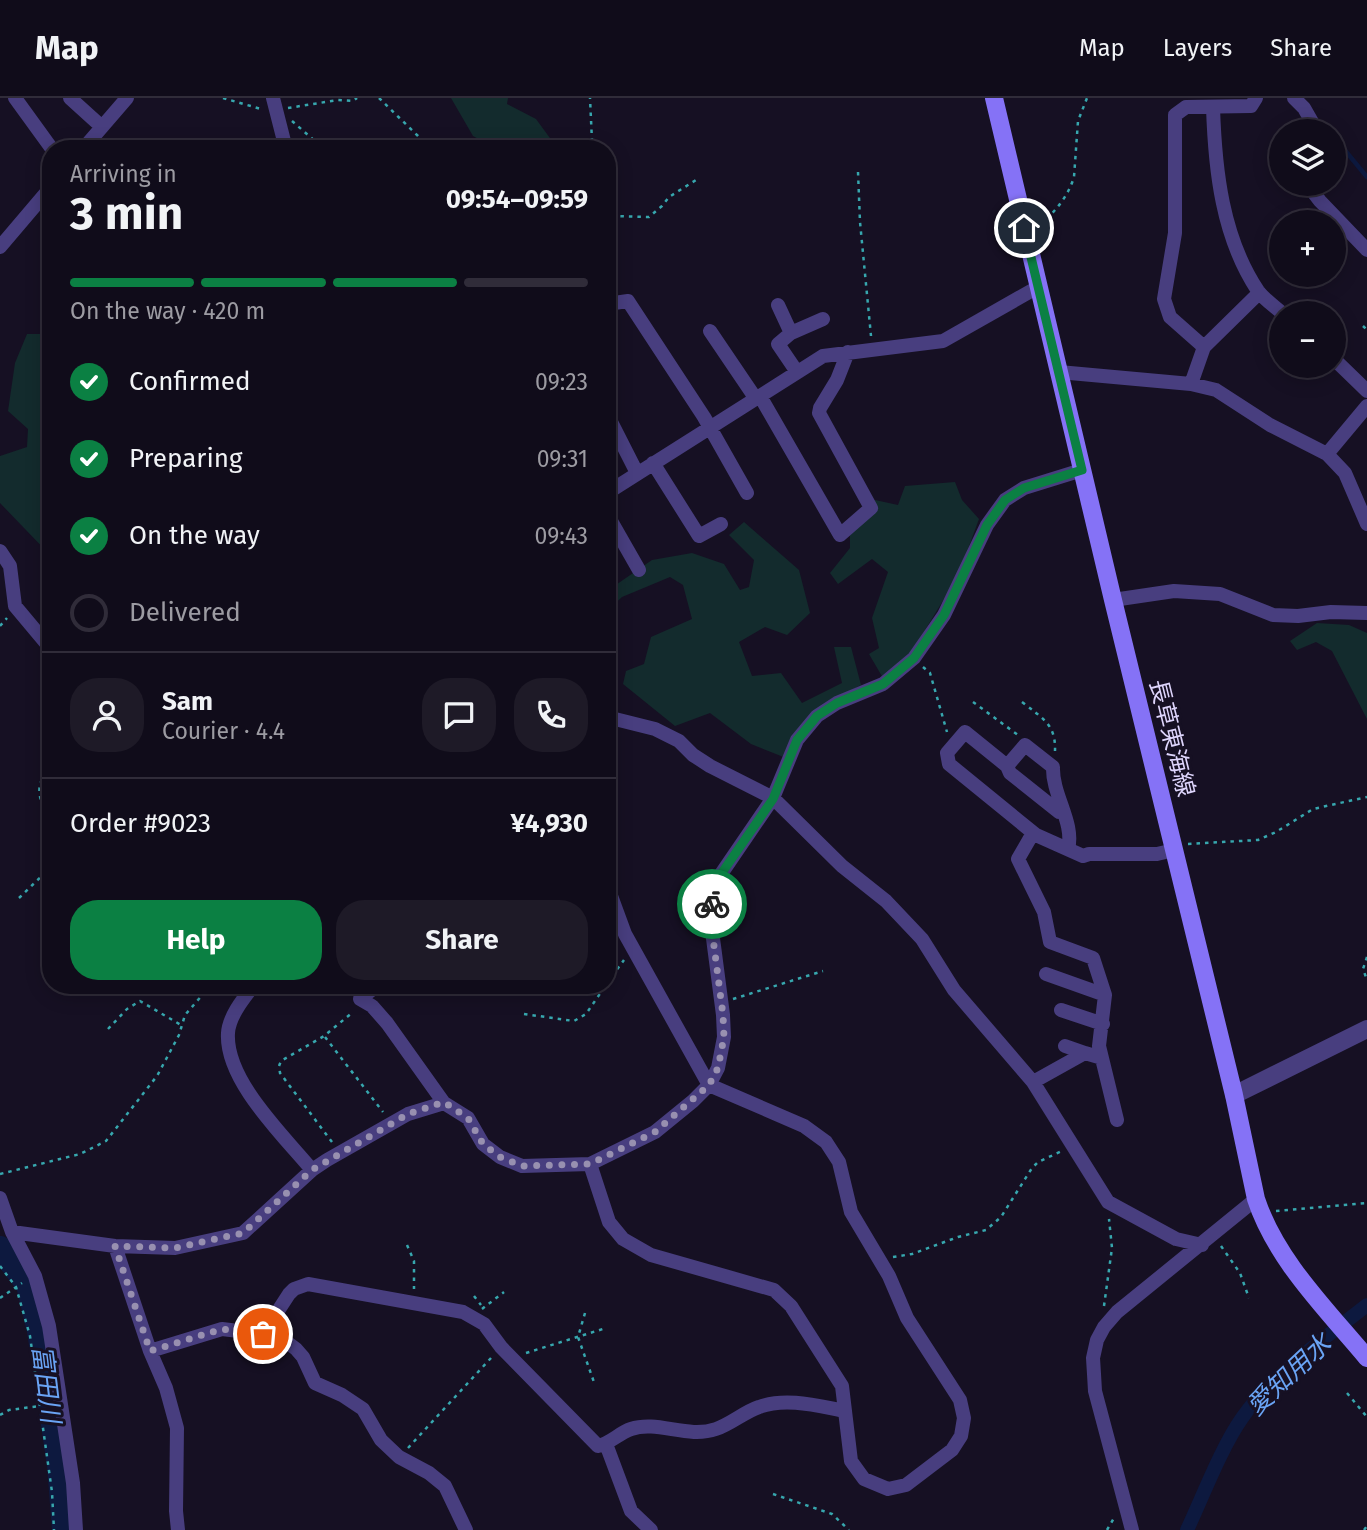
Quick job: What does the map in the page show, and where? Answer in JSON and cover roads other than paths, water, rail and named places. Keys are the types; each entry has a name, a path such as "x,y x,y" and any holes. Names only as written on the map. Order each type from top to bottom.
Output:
{"main road":[{"name":"長草東海線","path":"994,98 1112,600 1234,1096 1258,1206 1295,1272 1367,1358"}],"street":[{"path":"70,98 102,127"},
{"path":"91,140 127,98"},
{"path":"1205,347 1170,317 1164,299 1175,233 1175,115 1186,107 1251,106 1256,98"},
{"path":"1294,98 1310,119"},
{"path":"21,100 46,140"},
{"path":"1213,107 1215,164 1234,247 1259,293 1269,302"},
{"path":"277,109 284,140"},
{"path":"1316,196 1367,250"},
{"path":"0,247 42,198"},
{"path":"616,487 823,356 943,341 1038,287"},
{"path":"1191,384 1205,347 1259,293"},
{"path":"616,303 628,301 709,427 747,493"},
{"path":"778,305 791,333"},
{"path":"797,372 778,344 791,333 823,319"},
{"path":"710,331 758,397 841,535 872,508 819,413 848,352"},
{"path":"1346,371 1367,391"},
{"path":"1059,372 1191,384 1216,390 1270,425 1327,454 1345,473 1367,524"},
{"path":"1327,454 1367,406"},
{"path":"616,432 637,473"},
{"path":"653,463 699,536 721,524"},
{"path":"366,994 360,999 372,1006 387,1023 444,1102 468,1118 483,1144 500,1157 522,1166 590,1164 655,1132 709,1085 718,1068 724,1037 711,923 712,899 719,877 773,799 797,740 817,716 837,703 883,684 914,658 944,615 987,525 1005,500 1024,488 1082,470"},
{"path":"616,530 639,570"},
{"path":"0,551 10,566 15,606 42,638"},
{"path":"1112,600 1174,590 1220,594 1273,615 1367,613"},
{"path":"616,719 655,729 679,741 693,755 710,766 773,799 842,866 886,901 922,939 954,990 1033,1082 1108,1202 1176,1239 1202,1245"},
{"path":"1062,811 1059,812 1010,773 1007,766 965,732 947,753 949,764 1033,833 1083,856 1157,855 1173,848"},
{"path":"1007,766 1025,745 1053,767 1054,786 1071,837 1068,849"},
{"path":"1033,833 1018,859 1044,912 1050,942 1093,958 1105,995 1099,1046 1117,1119"},
{"path":"590,1164 609,1222 623,1239 651,1255 774,1290 790,1306 842,1386 851,1461 864,1479 888,1489 906,1485 952,1450 961,1436 964,1418 960,1400 907,1318 880,1260 851,1212 839,1163 826,1142 804,1126 709,1085 625,934 616,910"},
{"path":"1046,974 1105,995"},
{"path":"248,994 235,1012 228,1031 230,1058 241,1083 312,1170"},
{"path":"1061,1010 1102,1024"},
{"path":"1234,1096 1367,1029"},
{"path":"1065,1046 1102,1058"},
{"path":"1033,1082 1085,1053"},
{"path":"12,1232 115,1246 175,1248 243,1233 312,1170 408,1114 444,1102"},
{"path":"0,1198 12,1232 34,1276 49,1326 73,1483 76,1530"},
{"path":"1132,1530 1095,1391 1093,1358 1097,1340 1116,1312 1213,1235 1258,1206"},
{"path":"115,1246 150,1351 166,1388 177,1428 178,1530"},
{"path":"263,1334 289,1294 299,1286 317,1285 414,1304 478,1312 506,1353 598,1446 632,1429 655,1427 688,1433 716,1429 760,1406 780,1402 845,1411"},
{"path":"150,1351 222,1329 263,1334 288,1343 303,1357 315,1383 353,1401 363,1409 381,1440 399,1457 429,1473 445,1486 466,1530"},
{"path":"606,1444 631,1511 650,1530"}],"waterway":[{"path":"1346,152 1367,177"},
{"name":"富田川","path":"0,1248 28,1285 39,1331 59,1465 64,1530"},
{"name":"愛知用水","path":"1187,1530 1227,1443 1242,1418 1269,1386 1300,1357 1367,1305"}]}
